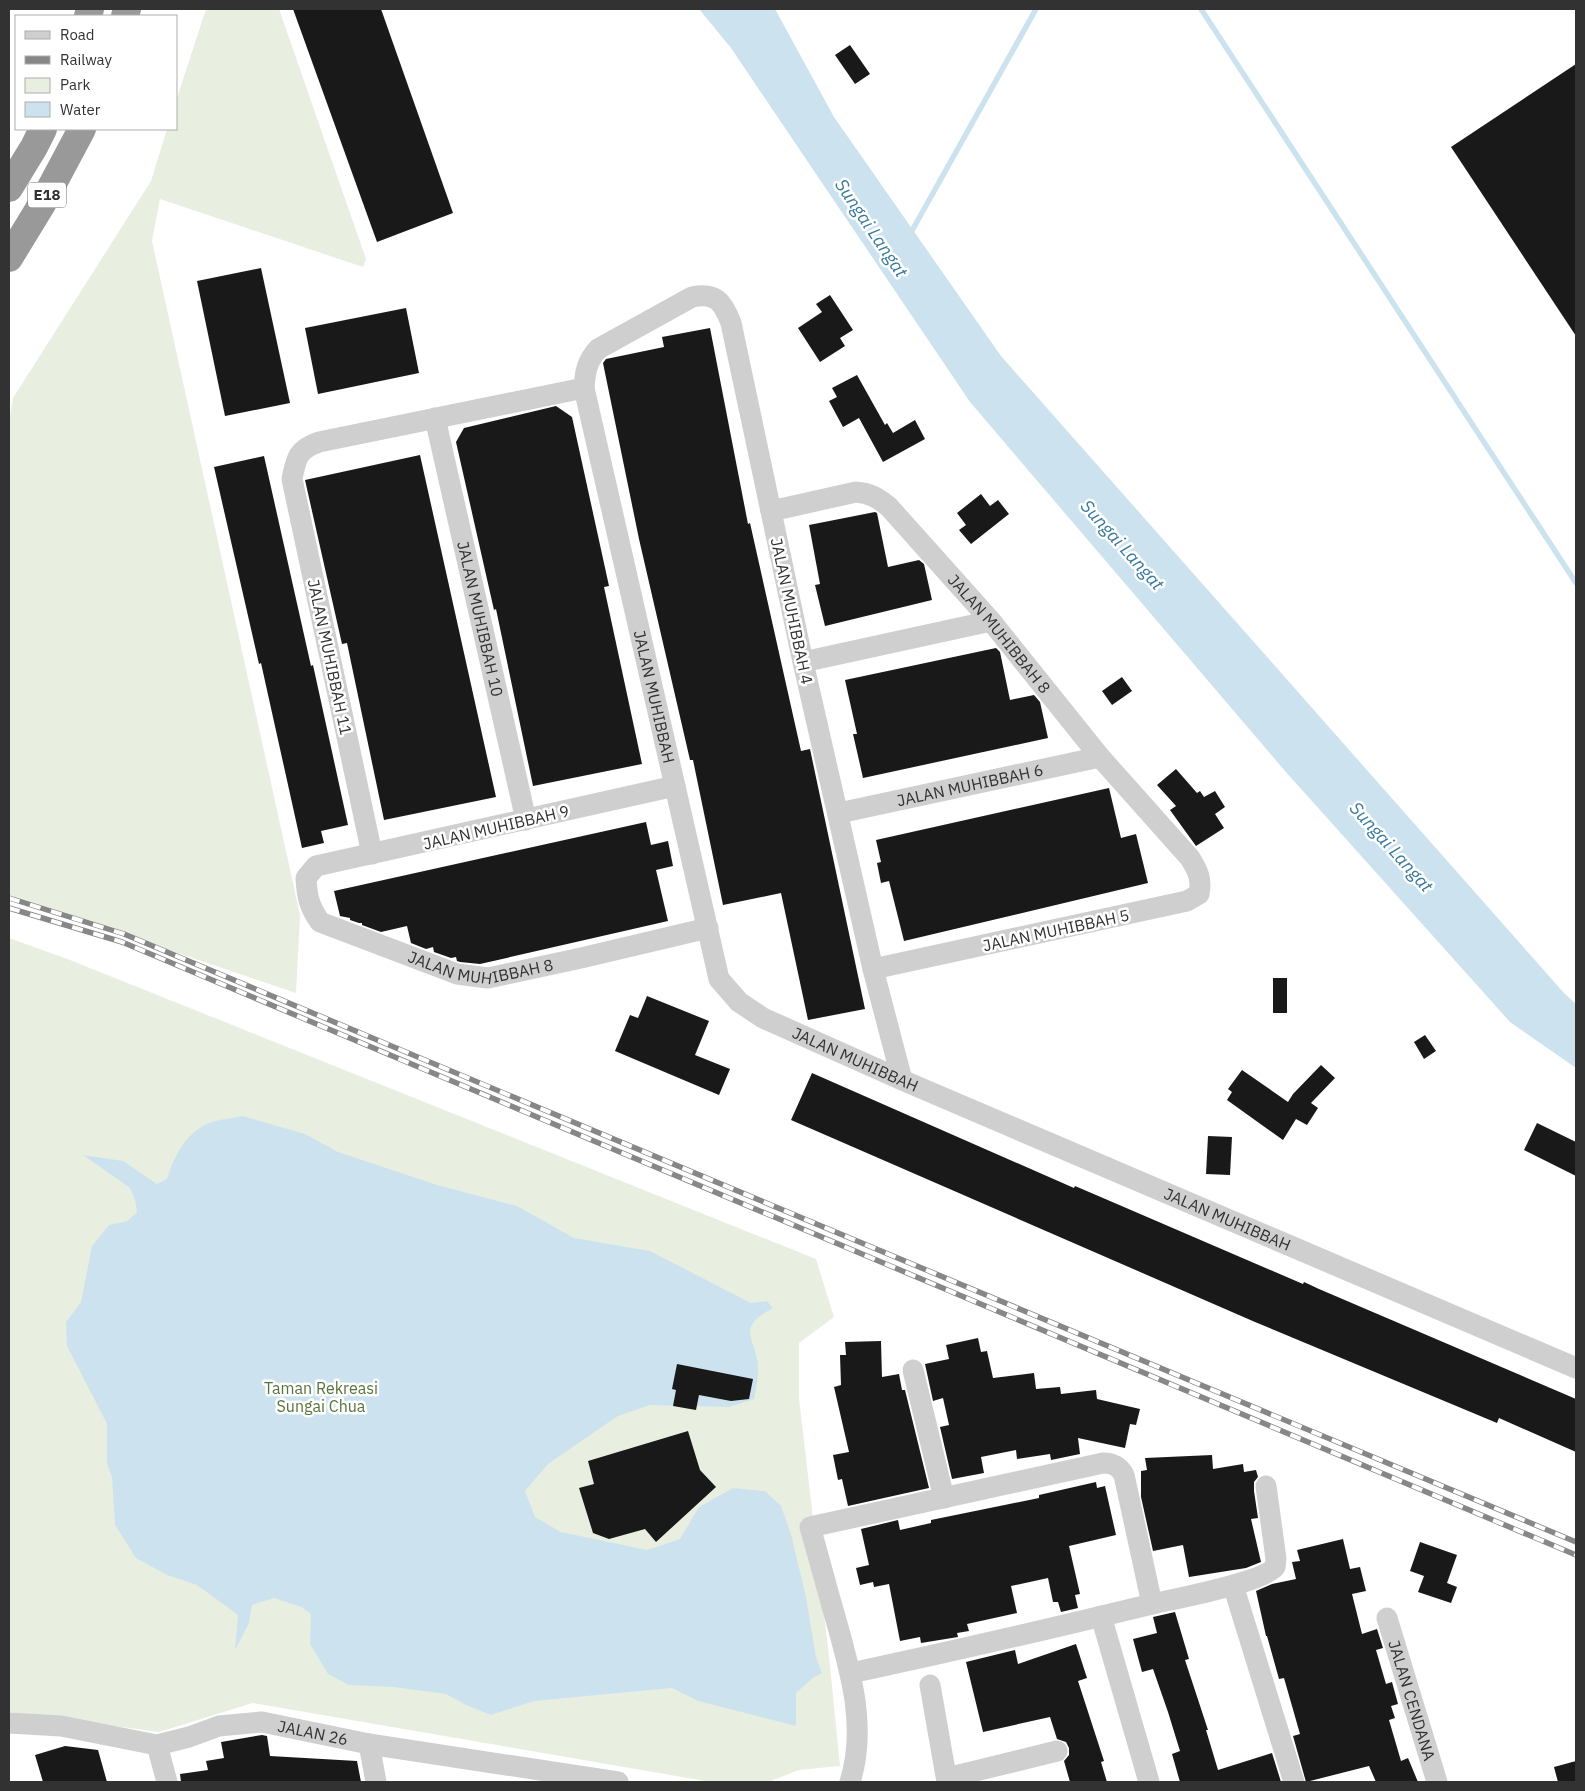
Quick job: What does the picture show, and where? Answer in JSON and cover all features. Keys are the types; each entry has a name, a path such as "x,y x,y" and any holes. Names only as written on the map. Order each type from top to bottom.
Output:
{"highway":[{"name":"E18","path":"9,188 34,148 43,130"},
{"name":"E18","path":"9,258 42,204 81,130"}],"street":[{"name":"JALAN MUHIBBAH 4","path":"584,379 590,358 598,349 692,297 703,295 717,299 726,309 731,323 803,662 874,969 902,1080"},
{"path":"435,418 584,379"},
{"name":"JALAN MUHIBBAH","path":"584,379 719,979 738,1002 763,1018 902,1080 1576,1368"},
{"name":"JALAN MUHIBBAH 11","path":"372,854 292,479 296,460 307,446 435,418"},
{"name":"JALAN MUHIBBAH 10","path":"435,418 526,820"},
{"name":"JALAN MUHIBBAH 8","path":"771,511 856,492 867,493 889,507 991,621 1100,757 1190,858"},
{"path":"803,662 991,621"},
{"name":"JALAN MUHIBBAH 6","path":"839,812 1100,757"},
{"name":"JALAN MUHIBBAH 9","path":"316,866 675,786"},
{"name":"JALAN MUHIBBAH 5","path":"874,969 1187,901 1198,894 1201,884 1199,873 1190,858"},
{"name":"JALAN MUHIBBAH 8","path":"316,866 306,878 306,894 311,908 320,922 456,974 488,978 708,928"},
{"path":"913,1370 944,1498"},
{"path":"850,1782 856,1762 858,1745 858,1727 851,1673 810,1527 1103,1463 1116,1465 1124,1475 1152,1604"},
{"path":"851,1673 1233,1585 1265,1575 1275,1567 1276,1559 1266,1486"},
{"path":"1233,1585 1294,1782"},
{"path":"1101,1616 1149,1782"},
{"name":"JALAN CENDANA","path":"1386,1618 1437,1782"},
{"path":"930,1686 947,1780 1057,1751"},
{"name":"JALAN 26","path":"9,1724 61,1726 157,1744 189,1737 219,1726 262,1722 369,1744 592,1780 618,1782"},
{"path":"157,1744 167,1782"},
{"path":"369,1744 376,1782"}],"green space":[{"path":"206,9 279,9 366,259 363,267 160,199 152,241 300,915 296,993 9,896 9,422 13,398 151,181 167,130 178,130 178,95"},
{"name":"Taman Rekreasi Sungai Chua","path":"9,938 70,960 816,1259 834,1317 799,1343 799,1398 840,1766 799,1770 768,1782 711,1782 253,1703 159,1732 9,1712"}],"water":[{"name":"Sungai Langat","path":"699,9 775,9 834,117 1001,356 1564,993 1576,1004 1576,1068 1510,1022 1285,771 970,402 731,48"},
{"path":"243,1116 305,1134 338,1152 437,1185 517,1206 574,1238 650,1251 751,1303 767,1301 773,1308 761,1316 750,1329 758,1371 754,1399 729,1407 650,1405 618,1416 548,1464 525,1491 535,1517 561,1532 647,1550 680,1539 699,1507 733,1488 765,1491 781,1506 791,1534 806,1597 816,1657 822,1673 813,1678 796,1693 796,1726 698,1701 672,1688 534,1701 491,1715 466,1705 446,1694 393,1687 349,1685 328,1674 310,1644 311,1614 301,1607 274,1598 252,1605 249,1623 235,1650 238,1615 197,1585 167,1575 136,1558 115,1525 112,1477 107,1464 107,1424 67,1346 66,1322 81,1302 92,1246 109,1225 127,1221 137,1212 130,1188 83,1155 123,1161 157,1184 167,1179 178,1153 195,1131 212,1122"}],"building":[{"path":"293,9 381,9 453,213 377,242"},
{"path":"850,45 870,74 855,84 835,55"},
{"path":"1576,64 1576,336 1451,147"},
{"path":"261,268 290,403 225,416 197,281"},
{"path":"830,295 853,330 840,338 845,346 820,362 798,328 822,312 816,304"},
{"path":"406,308 419,373 318,394 305,328"},
{"path":"710,328 748,524 750,523 801,751 810,749 865,1009 808,1020 781,893 723,905 693,760 690,760 639,539 603,363 606,359 664,347 662,337"},
{"path":"857,375 885,425 887,423 893,433 915,420 925,439 883,462 859,418 843,427 829,401 837,397 832,388"},
{"path":"556,406 572,417 609,586 604,587 642,764 533,786 496,609 494,610 456,442 464,428"},
{"path":"420,455 496,797 384,820 347,643 342,644 305,480"},
{"path":"264,456 348,825 321,831 324,843 302,848 261,663 259,664 214,467"},
{"path":"981,494 990,506 998,500 1009,514 971,544 959,530 966,525 957,513"},
{"path":"877,513 888,567 919,560 924,564 932,600 825,626 815,585 820,584 809,525"},
{"path":"996,648 1000,652 1010,700 1034,695 1040,702 1048,738 863,778 853,734 857,734 845,680"},
{"path":"1122,677 1132,691 1112,705 1102,691"},
{"path":"1176,769 1197,793 1200,791 1204,797 1215,791 1225,807 1215,814 1224,828 1196,846 1170,810 1176,806 1157,785"},
{"path":"1109,788 1121,838 1136,834 1148,883 904,941 889,881 881,883 877,863 881,862 876,840"},
{"path":"646,822 651,845 668,841 673,866 656,870 668,921 480,964 460,962 457,961 456,957 451,958 434,952 433,947 426,949 411,943 407,926 381,932 362,925 362,923 350,920 350,918 340,916 334,891"},
{"path":"1273,978 1287,978 1287,1013 1273,1013"},
{"path":"647,996 709,1021 695,1055 730,1069 719,1095 615,1051 630,1015 638,1018"},
{"path":"1425,1035 1436,1051 1424,1059 1414,1042"},
{"path":"1321,1065 1335,1078 1311,1103 1318,1108 1307,1125 1296,1119 1283,1140 1227,1100 1232,1092 1228,1089 1242,1070 1288,1102 1293,1094"},
{"path":"812,1073 1074,1188 1075,1186 1303,1284 1304,1282 1576,1399 1576,1452 1499,1418 1497,1423 1255,1322 791,1120"},
{"path":"1537,1123 1576,1142 1576,1176 1524,1150"},
{"path":"1208,1136 1232,1137 1230,1175 1206,1174"},
{"path":"978,1338 981,1352 987,1351 993,1378 1034,1373 1036,1389 1060,1387 1061,1394 1096,1390 1097,1399 1140,1409 1136,1425 1130,1424 1125,1448 1078,1438 1080,1454 1051,1460 1050,1454 1017,1459 1016,1450 981,1457 984,1473 952,1479 940,1427 949,1425 943,1398 933,1401 925,1364 949,1359 946,1345"},
{"path":"881,1341 882,1377 899,1374 902,1390 905,1390 929,1488 848,1506 842,1479 838,1480 833,1455 849,1452 834,1387 841,1385 840,1355 846,1355 845,1342"},
{"path":"677,1364 753,1379 749,1399 731,1401 699,1395 696,1410 673,1406 676,1390 672,1389"},
{"path":"688,1431 700,1470 716,1487 656,1542 645,1529 609,1539 593,1533 579,1488 594,1484 588,1461"},
{"path":"1212,1455 1213,1469 1243,1464 1244,1472 1256,1470 1258,1477 1254,1482 1254,1491 1258,1518 1251,1519 1261,1562 1246,1568 1189,1577 1183,1545 1153,1551 1141,1497 1141,1471 1147,1470 1145,1458"},
{"path":"1096,1482 1097,1488 1105,1486 1116,1535 1069,1546 1080,1594 1075,1595 1078,1608 1061,1612 1058,1602 1053,1602 1048,1578 1011,1586 1017,1613 967,1624 969,1631 957,1633 958,1637 921,1643 920,1637 900,1641 889,1584 874,1587 873,1582 860,1585 856,1568 869,1565 861,1529 898,1520 900,1530 931,1523 931,1520 1039,1498 1039,1495"},
{"path":"1343,1539 1350,1569 1360,1567 1366,1591 1352,1594 1362,1634 1377,1629 1383,1648 1376,1650 1386,1684 1392,1682 1398,1704 1391,1706 1395,1718 1389,1720 1401,1761 1408,1758 1418,1782 1376,1782 1369,1766 1306,1782 1293,1736 1300,1734 1284,1678 1279,1679 1266,1636 1256,1591 1272,1584 1296,1579 1292,1562 1300,1561 1297,1550"},
{"path":"1420,1542 1457,1555 1447,1583 1457,1587 1451,1603 1418,1592 1424,1576 1410,1571"},
{"path":"1175,1612 1189,1659 1185,1660 1208,1730 1206,1730 1218,1770 1272,1753 1281,1782 1180,1782 1172,1754 1180,1751 1168,1712 1153,1669 1142,1672 1133,1639 1157,1633 1153,1617"},
{"path":"1076,1644 1087,1678 1078,1681 1104,1761 1101,1762 1107,1782 1070,1782 1064,1761 1069,1755 1069,1748 1066,1742 1057,1739 1050,1717 983,1732 966,1662 1015,1650 1018,1664"},
{"path":"262,1735 267,1736 270,1756 357,1761 361,1782 181,1782 180,1774 208,1770 206,1761 224,1758 221,1742"},
{"path":"65,1746 98,1750 107,1782 43,1782 35,1755"},
{"path":"1576,1761 1576,1782 1558,1782 1554,1767"}],"waterway":[{"path":"909,236 1036,9"},
{"path":"1201,9 1576,583"}],"railway":[{"path":"9,898 124,934 1576,1542"},
{"path":"9,908 122,942 1576,1555"}]}
